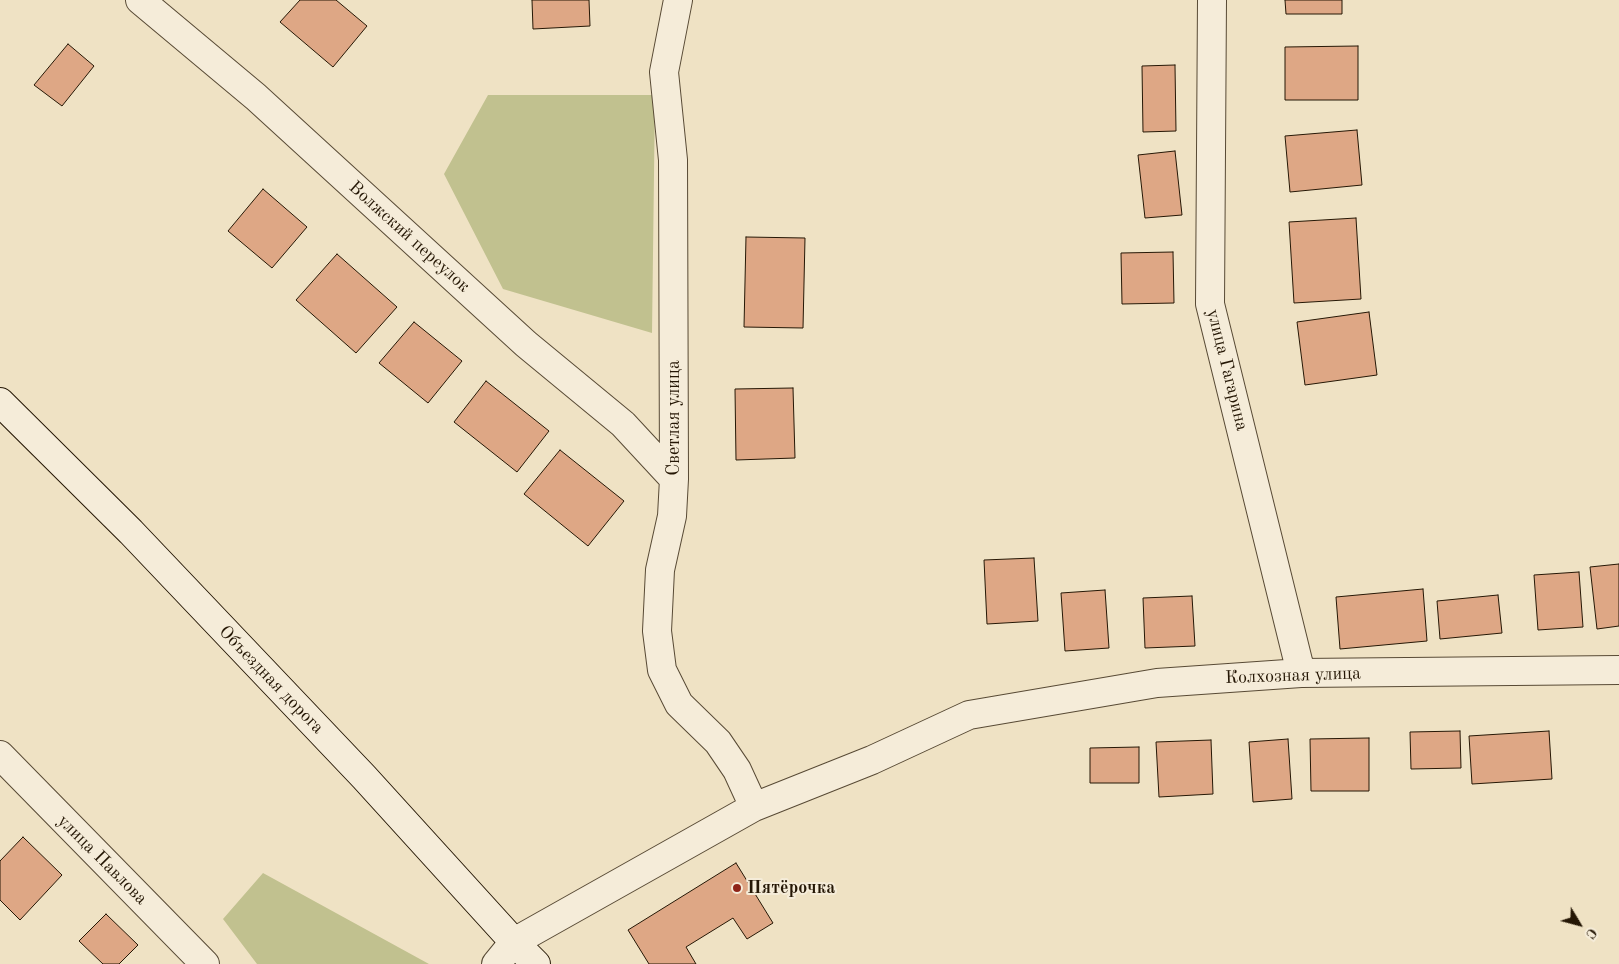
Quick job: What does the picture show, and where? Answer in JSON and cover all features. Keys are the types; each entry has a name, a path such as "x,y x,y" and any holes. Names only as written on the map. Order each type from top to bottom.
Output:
{"street":[{"name":"Волжский переулок","path":"140,0 256,97 526,344 624,424 674,479"},
{"name":"Светлая улица","path":"678,0 664,72 673,160 674,479 672,516 660,570 657,631 662,670 679,704 718,742 737,770 754,807"},
{"name":"улица Гагарина","path":"1212,0 1210,304 1301,673"},
{"name":"Объездная дорога","path":"0,402 138,540 364,777 536,964"},
{"name":"Колхозная улица","path":"514,942 754,807 872,760 969,715 1157,682 1301,673 1619,670"},
{"name":"улица Павлова","path":"0,755 205,964"},
{"path":"496,964 514,942"}],"green space":[{"path":"488,95 655,95 652,333 503,289 444,174"},
{"path":"263,873 429,964 257,964 223,919"}],"building":[{"path":"300,0 336,0 367,26 333,67 280,22"},
{"path":"532,0 589,0 590,26 533,29"},
{"path":"1285,0 1342,0 1342,14 1286,14"},
{"path":"68,44 94,66 62,106 34,85"},
{"path":"1358,46 1358,100 1285,100 1285,47"},
{"path":"1175,65 1176,131 1143,132 1142,66"},
{"path":"1357,130 1362,185 1290,192 1285,136"},
{"path":"1175,151 1182,215 1145,218 1138,155"},
{"path":"263,189 307,227 272,268 228,231"},
{"path":"1356,218 1361,299 1294,303 1289,222"},
{"path":"746,237 805,238 803,328 744,327"},
{"path":"1173,252 1174,303 1122,304 1121,253"},
{"path":"337,254 397,307 356,353 296,300"},
{"path":"1369,312 1377,375 1305,385 1297,322"},
{"path":"414,322 462,361 428,403 379,363"},
{"path":"486,381 549,431 517,472 454,422"},
{"path":"793,388 795,458 736,460 735,389"},
{"path":"560,450 624,501 588,546 524,494"},
{"path":"1034,558 1038,621 987,624 984,560"},
{"path":"1619,564 1619,626 1597,629 1590,567"},
{"path":"1579,572 1583,627 1538,630 1534,575"},
{"path":"1423,589 1427,641 1340,649 1336,597"},
{"path":"1105,590 1109,648 1065,651 1061,593"},
{"path":"1498,595 1502,633 1440,639 1437,601"},
{"path":"1192,596 1195,646 1145,648 1143,598"},
{"path":"1460,731 1461,768 1411,769 1410,732"},
{"path":"1549,731 1552,779 1472,784 1469,736"},
{"path":"1369,738 1369,791 1311,791 1310,739"},
{"path":"1288,739 1292,799 1253,802 1249,742"},
{"path":"1211,740 1213,794 1159,797 1156,742"},
{"path":"1139,747 1139,783 1090,783 1090,748"},
{"path":"23,837 62,875 20,920 0,900 0,861"},
{"path":"736,863 773,923 747,939 733,918 686,947 696,964 649,964 628,930"},
{"path":"106,914 138,945 119,964 103,964 79,941"}],"place":[{"name":"Пятёрочка","path":"737,888"}]}
